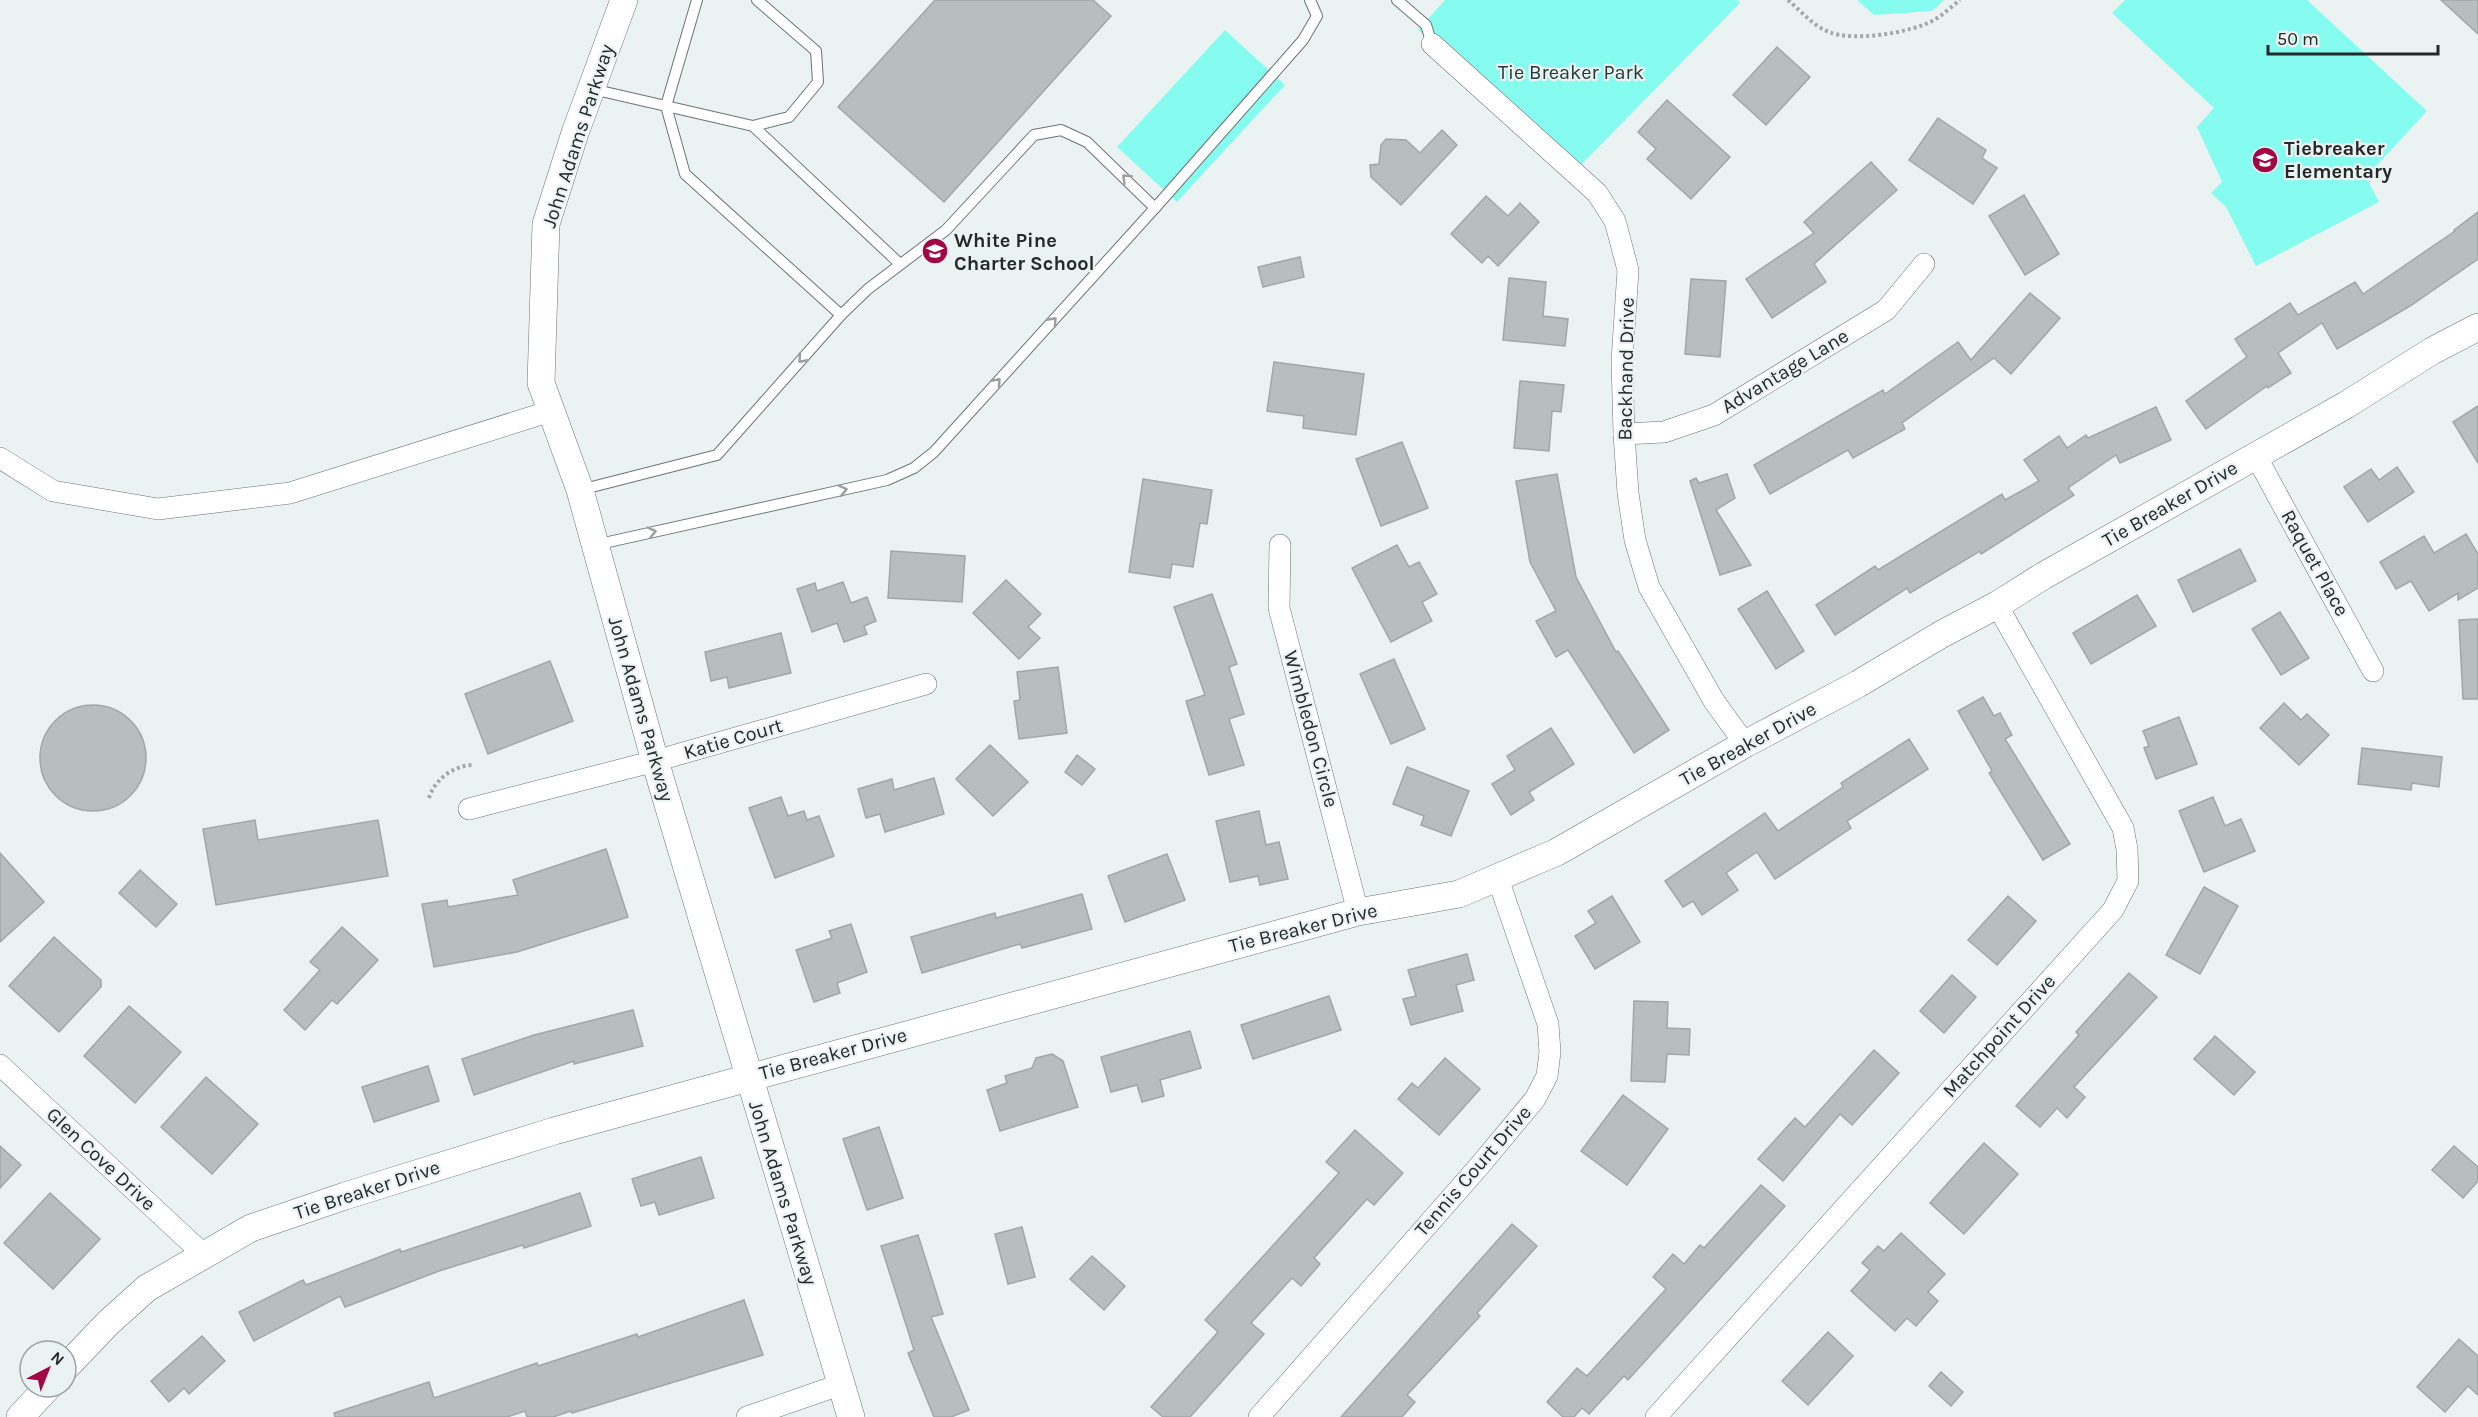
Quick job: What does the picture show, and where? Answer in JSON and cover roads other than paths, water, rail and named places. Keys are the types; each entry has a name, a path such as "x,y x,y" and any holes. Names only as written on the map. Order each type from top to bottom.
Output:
{"street":[{"name":"John Adams Parkway","path":"624,0 546,224 541,383 580,490 655,761 851,1417"},
{"name":"Backhand Drive","path":"1432,44 1597,193 1615,221 1628,270 1622,361 1628,493 1635,540 1649,587 1714,701 1745,744"},
{"name":"Advantage Lane","path":"1624,434 1664,432 1714,415 1886,310 1924,264"},
{"name":"Tie Breaker Drive","path":"78,1354 108,1323 147,1288 202,1254 251,1228 345,1196 554,1131 748,1077 1358,912 1459,894 1498,879 1557,852 1745,744 1858,684 1942,634 1997,605 2043,576 2346,405 2432,351 2478,327"},
{"path":"0,458 53,491 158,509 290,493 551,411"},
{"name":"Raquet Place","path":"2256,456 2373,671"},
{"name":"Wimbledon Circle","path":"1280,545 1279,608 1358,912"},
{"name":"Matchpoint Drive","path":"1656,1417 2113,910 2128,881 2127,849 2123,828 1997,605"},
{"name":"Katie Court","path":"469,809 655,761 926,684"},
{"name":"Tennis Court Drive","path":"1259,1417 1481,1164 1535,1099 1547,1076 1550,1052 1548,1024 1498,879"},
{"name":"Glen Cove Drive","path":"0,1065 202,1254"},
{"path":"747,1417 842,1384"},
{"path":"20,1417 37,1399"}],"lane":[{"path":"697,0 666,106 685,174 841,315"},
{"path":"592,89 753,126 789,117 818,82 816,51 757,0"},
{"path":"595,545 887,480 914,468 934,452 1155,208 1303,40 1317,16 1310,0"},
{"path":"1397,0 1426,25 1432,44"},
{"path":"753,126 900,264"},
{"path":"580,490 717,455 841,315 868,289 946,230 1034,135 1061,130 1087,142 1155,208"}],"place":[{"name":"Tiebreaker Elementary","path":"2265,160"},
{"name":"White Pine Charter School","path":"935,251"}],"park label":[{"name":"Tie Breaker Park","path":"1571,72"}]}
